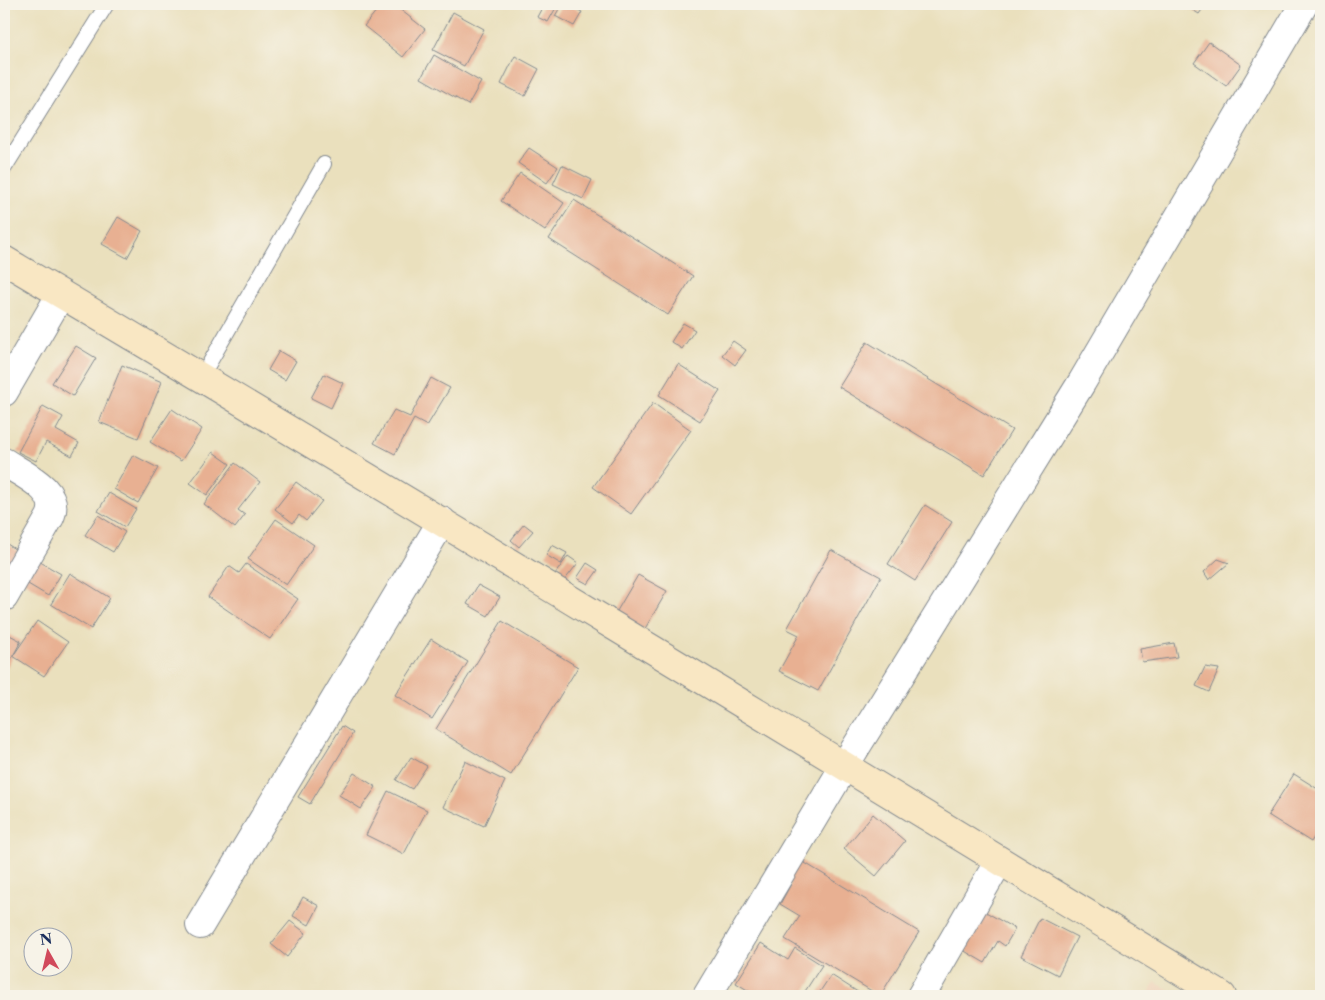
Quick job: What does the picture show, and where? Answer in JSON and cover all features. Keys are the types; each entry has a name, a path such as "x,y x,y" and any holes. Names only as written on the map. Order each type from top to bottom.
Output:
{"street":[{"path":"707,996 845,765 1082,382 1304,4"},
{"path":"4,260 202,376 442,521 1222,996"},
{"path":"4,392 61,294"},
{"path":"4,462 41,487 52,497 54,504 50,517 4,597"},
{"path":"200,925 442,521"},
{"path":"921,996 999,861"}],"lane":[{"path":"4,169 107,4"},
{"path":"202,376 324,164"}],"shaded area":[{"path":"1155,982 1178,996 1147,996"}],"building":[{"path":"382,4 393,4 425,29 403,57 364,26"},
{"path":"544,4 558,4 548,22 537,17"},
{"path":"562,4 567,4 582,12 574,26 555,16"},
{"path":"1183,4 1206,4 1199,14"},
{"path":"453,12 484,29 464,66 433,50"},
{"path":"1209,42 1241,65 1226,86 1194,63"},
{"path":"434,55 481,82 468,105 421,78"},
{"path":"515,56 539,69 525,96 501,84"},
{"path":"529,148 558,167 547,183 518,163"},
{"path":"562,165 592,180 583,199 553,184"},
{"path":"520,173 564,203 545,231 501,201"},
{"path":"574,200 693,276 668,315 549,239"},
{"path":"118,217 142,231 127,258 102,244"},
{"path":"683,323 695,330 682,349 671,342"},
{"path":"733,341 746,350 735,365 722,355"},
{"path":"867,342 1012,430 984,475 839,387"},
{"path":"76,346 96,358 73,396 52,383"},
{"path":"279,351 296,361 285,380 268,370"},
{"path":"678,364 720,391 700,421 659,395"},
{"path":"122,365 162,382 138,438 99,422"},
{"path":"324,374 343,383 331,408 311,398"},
{"path":"431,378 450,388 427,426 414,419 395,454 374,443 394,410 410,417"},
{"path":"653,403 691,430 631,514 593,487"},
{"path":"43,406 63,417 56,430 79,443 72,456 46,442 36,461 18,452"},
{"path":"172,409 202,429 181,461 150,442"},
{"path":"213,452 230,464 207,495 190,483"},
{"path":"133,455 158,468 138,503 114,489"},
{"path":"235,463 260,482 238,510 245,515 235,528 204,504"},
{"path":"296,482 322,501 306,521 299,515 293,523 275,509"},
{"path":"109,493 136,509 125,527 98,511"},
{"path":"4,494 9,497 4,506"},
{"path":"925,505 952,522 915,581 888,564"},
{"path":"98,515 125,532 113,552 85,535"},
{"path":"276,519 314,545 286,585 248,559"},
{"path":"524,524 533,531 519,547 511,540"},
{"path":"4,542 21,553 4,580"},
{"path":"552,545 567,553 561,564 546,555"},
{"path":"831,550 881,577 818,691 779,671 799,635 787,629"},
{"path":"30,556 61,574 48,596 18,578"},
{"path":"568,556 578,563 564,581 555,574"},
{"path":"1218,559 1229,563 1209,580 1204,572"},
{"path":"587,563 598,570 588,584 577,578"},
{"path":"246,564 298,599 270,639 208,597 229,566 239,573"},
{"path":"70,573 110,598 91,629 51,604"},
{"path":"638,575 667,591 643,632 614,616"},
{"path":"478,585 500,597 488,616 467,604"},
{"path":"37,621 68,642 44,676 13,656"},
{"path":"502,621 578,667 511,775 436,729"},
{"path":"4,632 21,641 7,667 4,665"},
{"path":"431,639 468,662 432,719 395,695"},
{"path":"1174,643 1177,657 1142,662 1140,649"},
{"path":"1205,667 1219,669 1209,692 1196,686"},
{"path":"342,726 353,733 310,804 298,797"},
{"path":"411,757 427,766 412,789 396,780"},
{"path":"465,761 505,781 484,826 443,807"},
{"path":"354,773 376,787 361,809 339,795"},
{"path":"1294,774 1321,791 1321,826 1311,842 1268,815"},
{"path":"388,791 427,810 404,854 366,835"},
{"path":"873,814 905,841 876,876 844,849"},
{"path":"795,857 919,932 880,996 785,939 800,916 780,904 791,884 782,878"},
{"path":"303,897 319,906 309,925 293,916"},
{"path":"979,908 1015,929 1005,946 998,941 985,963 956,946"},
{"path":"1040,918 1077,937 1058,975 1021,956"},
{"path":"290,921 306,933 287,957 271,944"},
{"path":"761,943 788,960 795,948 822,965 802,996 757,996 736,983"},
{"path":"831,975 864,996 817,996"}]}
